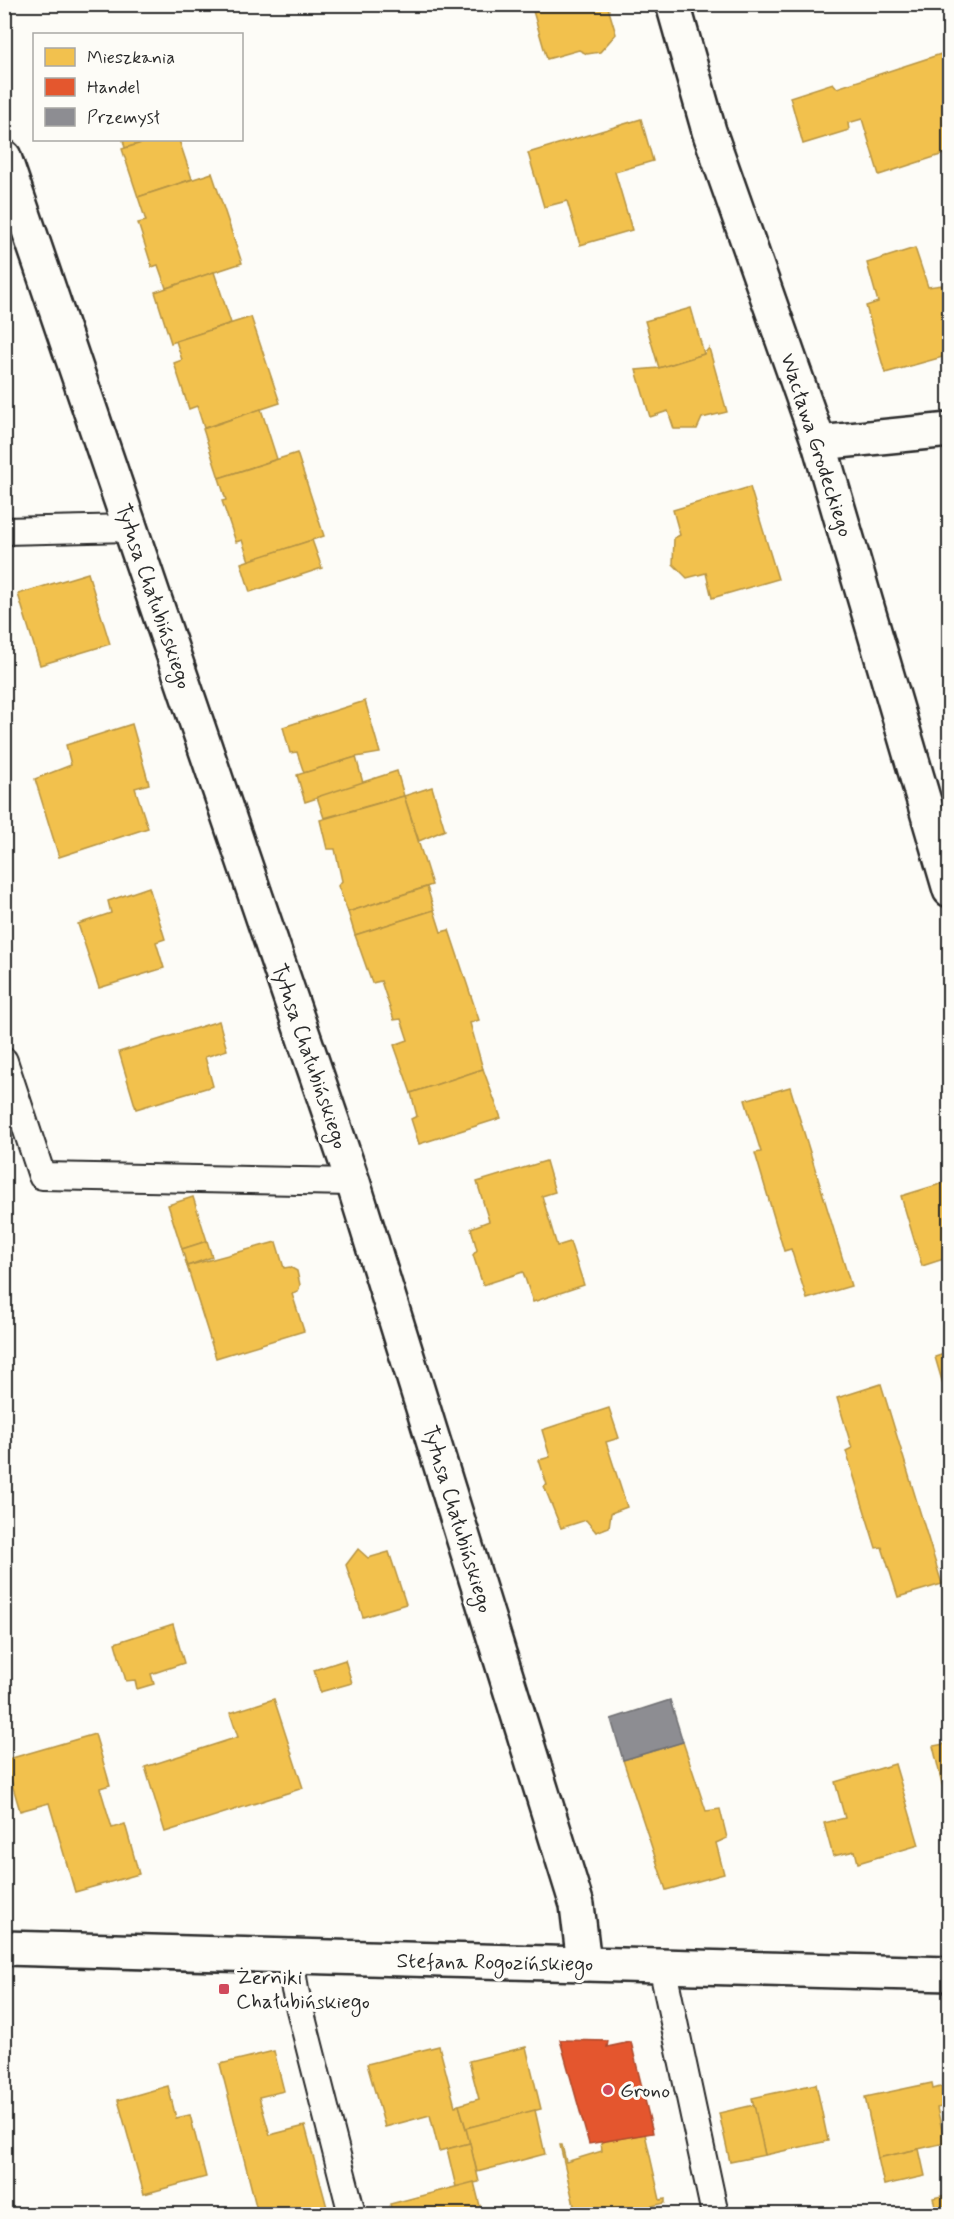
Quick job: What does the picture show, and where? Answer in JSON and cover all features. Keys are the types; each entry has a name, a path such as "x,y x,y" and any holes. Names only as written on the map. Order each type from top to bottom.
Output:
{"street":[{"name":"Wacława Grodeckiego","path":"673,4 709,131 819,442 950,890"},
{"name":"Tytusa Chałubińskiego","path":"4,157 353,1182 577,1905 584,1964"},
{"path":"819,442 950,430"},
{"name":"Stefana Rogozińskiego","path":"4,1948 950,1974"}],"lane":[{"path":"4,531 131,528"},
{"path":"4,1061 42,1176 353,1182"},
{"path":"290,1957 295,1990 352,2214"},
{"path":"662,1966 715,2214"}],"building: Mieszkania":[{"path":"531,4 607,4 616,34 600,52 587,54 579,50 547,59"},
{"path":"941,54 950,82 950,152 879,175 862,119 848,123 849,130 803,144 790,97 833,83 837,88"},
{"path":"641,119 653,161 615,172 632,230 580,245 567,201 544,207 528,153"},
{"path":"123,141 149,141 125,148"},
{"path":"149,141 179,141 192,179 138,197 122,149"},
{"path":"212,173 242,263 166,288 158,265 152,267 138,223 146,221 138,197"},
{"path":"915,248 928,287 942,285 950,311 950,355 885,373 866,306 878,302 867,263"},
{"path":"214,272 231,323 171,343 155,292"},
{"path":"691,308 704,354 659,368 645,321"},
{"path":"251,317 280,403 204,428 197,406 189,409 174,363 182,360 176,341"},
{"path":"709,348 727,412 702,418 697,429 674,429 668,411 650,417 636,370 659,368 704,354"},
{"path":"261,409 277,459 219,478 203,429"},
{"path":"297,453 324,536 249,561 242,540 236,542 222,501 226,500 219,478"},
{"path":"750,487 778,579 712,598 706,573 687,578 673,564 674,538 680,535 673,510"},
{"path":"312,540 322,568 250,592 241,563"},
{"path":"88,573 110,644 40,665 18,594"},
{"path":"365,701 380,753 356,757 304,773 297,752 290,753 283,727"},
{"path":"132,724 149,784 135,788 148,828 59,857 35,779 71,765 66,745"},
{"path":"356,757 363,783 305,802 297,775"},
{"path":"397,771 404,796 324,818 317,797"},
{"path":"432,787 445,830 419,841 404,796"},
{"path":"404,796 432,885 348,912 338,886 342,881 335,849 327,849 320,820"},
{"path":"149,887 165,939 156,942 164,968 99,988 78,924 111,913 108,901"},
{"path":"427,887 434,910 355,935 348,912"},
{"path":"434,910 441,932 449,930 479,1020 470,1023 483,1069 411,1093 394,1045 408,1040 401,1019 394,1020 381,981 372,983 355,935"},
{"path":"219,1021 227,1050 205,1057 213,1086 136,1109 119,1052"},
{"path":"483,1069 501,1118 419,1144 411,1119 417,1116 411,1093"},
{"path":"790,1087 851,1286 807,1299 791,1249 784,1251 755,1153 761,1152 745,1100"},
{"path":"546,1161 555,1192 542,1196 557,1246 570,1242 584,1285 533,1302 523,1272 483,1285 473,1255 477,1250 471,1228 489,1221 477,1182"},
{"path":"950,1181 950,1257 922,1266 901,1196"},
{"path":"193,1197 207,1241 182,1249 168,1205"},
{"path":"207,1241 212,1257 187,1266 182,1249"},
{"path":"276,1242 284,1268 290,1267 297,1271 300,1285 298,1292 292,1294 304,1331 216,1358 187,1266"},
{"path":"950,1352 950,1408 935,1357"},
{"path":"881,1384 942,1584 898,1597 882,1547 876,1548 846,1451 852,1448 837,1398"},
{"path":"609,1408 619,1438 606,1442 627,1507 611,1513 609,1527 596,1532 586,1520 561,1528 544,1486 547,1485 539,1460 550,1457 542,1430"},
{"path":"358,1549 368,1558 389,1552 406,1604 363,1617 346,1565"},
{"path":"173,1624 184,1663 151,1674 154,1684 137,1689 135,1680 126,1681 115,1643"},
{"path":"345,1660 352,1683 320,1692 314,1670"},
{"path":"274,1699 303,1788 165,1832 145,1767 238,1737 230,1713"},
{"path":"95,1734 110,1785 100,1788 112,1828 125,1824 139,1874 75,1892 49,1803 20,1811 5,1760"},
{"path":"683,1742 706,1811 720,1809 727,1838 716,1843 724,1874 666,1890 623,1760"},
{"path":"950,1743 950,1813 949,1813 933,1746"},
{"path":"895,1764 919,1845 858,1863 855,1851 833,1856 824,1823 845,1818 835,1782"},
{"path":"439,2046 455,2106 459,2105 470,2143 439,2151 430,2115 385,2127 367,2064"},
{"path":"526,2047 541,2109 466,2128 459,2105 479,2099 469,2061"},
{"path":"274,2051 284,2091 259,2097 270,2135 305,2126 328,2211 315,2214 258,2214 220,2064"},
{"path":"932,2083 933,2089 947,2085 950,2098 950,2105 937,2108 945,2143 878,2158 865,2097"},
{"path":"816,2084 828,2141 765,2155 752,2098"},
{"path":"168,2086 176,2118 190,2115 206,2177 144,2194 118,2100"},
{"path":"754,2105 765,2155 730,2162 719,2113"},
{"path":"535,2110 545,2154 477,2172 466,2128"},
{"path":"645,2134 660,2200 665,2199 665,2203 617,2214 576,2214 560,2145 562,2145 566,2162 602,2151 601,2142"},
{"path":"470,2143 479,2182 456,2187 447,2149"},
{"path":"919,2149 925,2176 884,2185 878,2158"},
{"path":"474,2182 482,2214 392,2214 390,2204"},
{"path":"950,2194 950,2214 928,2214 926,2209 935,2207 933,2198"}],"building: Handel":[{"name":"Grono","path":"560,2040 608,2041 607,2047 631,2042 653,2133 589,2144"}],"building: Przemysł":[{"path":"670,1700 683,1742 623,1760 611,1719"}],"place":[{"name":"Żerniki Chałubińskiego","path":"224,1989"},
{"name":"Grono","path":"608,2090"}]}
